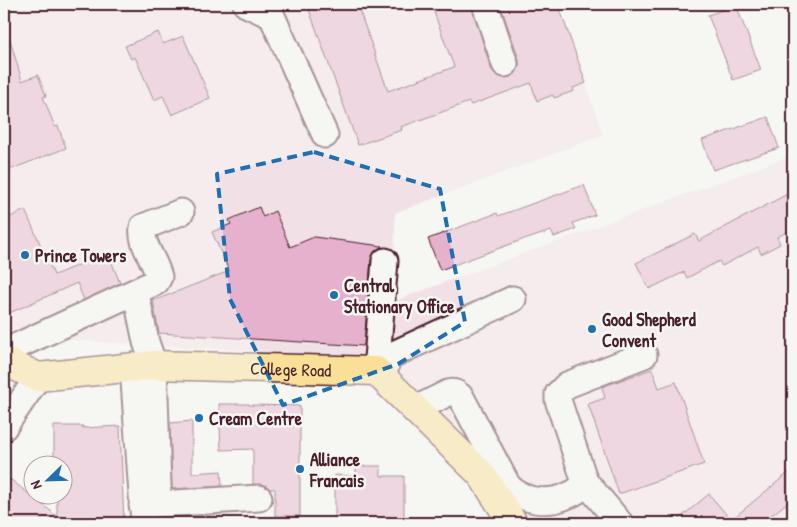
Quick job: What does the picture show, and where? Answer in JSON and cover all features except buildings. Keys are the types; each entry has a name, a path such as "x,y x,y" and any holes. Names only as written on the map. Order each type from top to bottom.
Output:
{"main road":[{"path":"4,361 38,377"},
{"name":"College Road","path":"38,377 143,366 380,374"},
{"path":"380,374 481,474 513,523"}],"street":[{"path":"246,4 272,16 325,135"},
{"path":"485,4 505,64"},
{"path":"4,352 156,282 158,276 143,238 143,227 181,212"},
{"path":"380,374 385,260"},
{"path":"380,374 387,357 513,299"},
{"path":"138,303 146,342 143,366 143,514 258,498"},
{"path":"620,523 589,486 586,485 558,400 558,394 567,385 644,355"},
{"path":"143,366 158,486"},
{"path":"4,427 38,377"},
{"path":"416,409 448,394 456,393 461,397 508,486 526,499 539,501 568,496 586,485"}],"highlighted area":[{"path":"314,152 440,189 465,322 398,364 283,405 230,299 217,174"}],"shaded area":[{"path":"4,4 558,4 603,135 395,213 394,301 793,155 793,523 529,523 508,493 389,359 4,336"}],"place":[{"name":"Prince Towers","path":"25,255"},
{"name":"Central Stationary Office","path":"334,295"},
{"name":"Good Shepherd Convent","path":"592,329"},
{"name":"Cream Centre","path":"199,418"},
{"name":"Alliance Francais","path":"300,469"}]}
